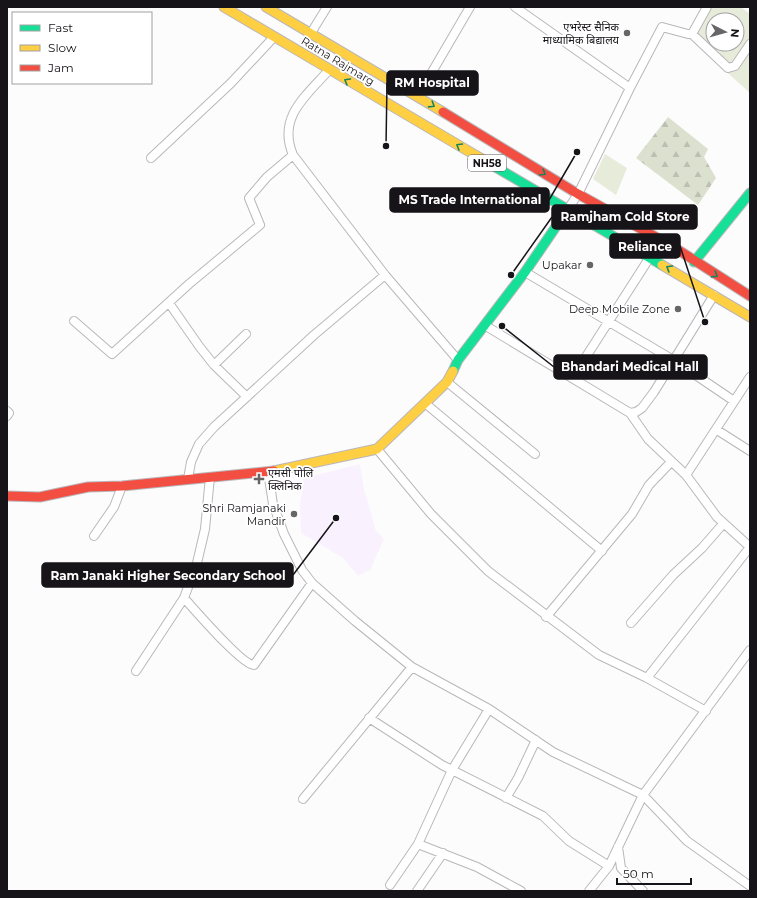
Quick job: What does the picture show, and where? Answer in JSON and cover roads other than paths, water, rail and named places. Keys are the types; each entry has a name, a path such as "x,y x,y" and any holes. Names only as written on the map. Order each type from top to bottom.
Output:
{"main road":[{"name":"Ratna Rajmarg","path":"224,7 750,317"},
{"name":"Ratna Rajmarg","path":"266,7 418,96 578,194 672,246 694,262 750,296"},
{"path":"694,262 750,193"},
{"path":"8,494 40,497 88,487 122,486 188,478 268,472 377,449 426,404 447,382 458,360 486,326 568,209"}],"street":[{"path":"311,33 327,7"},
{"path":"418,96 470,7"},
{"path":"515,7 630,88"},
{"path":"692,34 707,7"},
{"path":"568,209 578,194 662,27 692,34 730,68 735,66 750,44"},
{"path":"151,158 231,82 274,37"},
{"path":"329,70 295,109 290,119 288,142 293,154 385,275 458,360"},
{"path":"74,321 112,354 169,303 260,226 249,198 267,178 293,154"},
{"path":"573,377 650,257"},
{"path":"525,272 675,361 734,401"},
{"path":"188,478 191,462 199,444 214,427 314,335 385,275"},
{"path":"630,413 636,412 642,408 675,361 714,296"},
{"path":"169,303 199,346 214,364 247,396"},
{"path":"486,326 573,377 630,413 648,439 686,475 724,524 750,547 646,678"},
{"path":"214,364 246,334"},
{"path":"686,475 717,430 750,377"},
{"path":"447,382 535,454"},
{"path":"426,404 602,551"},
{"path":"7,411 9,413 7,416"},
{"path":"717,430 750,451"},
{"path":"377,449 431,514 488,571 546,617 599,655 646,678 706,711"},
{"path":"546,617 632,514 649,485 671,462"},
{"path":"268,472 273,504 284,534 302,570 312,583 355,621 412,667 489,709 553,752 643,796 688,841 750,886"},
{"path":"136,671 184,598 197,563 205,529 210,477"},
{"path":"94,536 114,507 122,486"},
{"path":"631,623 672,574 702,548 724,524"},
{"path":"184,598 236,654 250,665 254,665 312,583"},
{"path":"589,891 609,866 643,796 750,650"},
{"path":"303,799 412,667"},
{"path":"390,885 418,844 452,770 489,709"},
{"path":"370,718 421,753 506,798 544,816 569,841 609,866"},
{"path":"506,798 518,778 536,740"},
{"path":"418,844 477,867 521,891"},
{"path":"618,848 621,868 642,891"},
{"path":"417,891 443,853"}],"place":[{"name":"एभरेस्ट सैनिक माध्यामिक बिद्यालय","path":"627,33"},
{"name":"RM Hospital","path":"386,146"},
{"name":"MS Trade International","path":"577,152"},
{"name":"Upakar","path":"590,265"},
{"name":"Ramjham Cold Store","path":"511,275"},
{"name":"Deep Mobile Zone","path":"678,309"},
{"name":"Reliance","path":"705,322"},
{"name":"Bhandari Medical Hall","path":"502,326"},
{"name":"एमसी पोलि क्लिनिक","path":"259,479"},
{"name":"Shri Ramjanaki Mandir","path":"294,514"},
{"name":"Ram Janaki Higher Secondary School","path":"336,518"}]}
